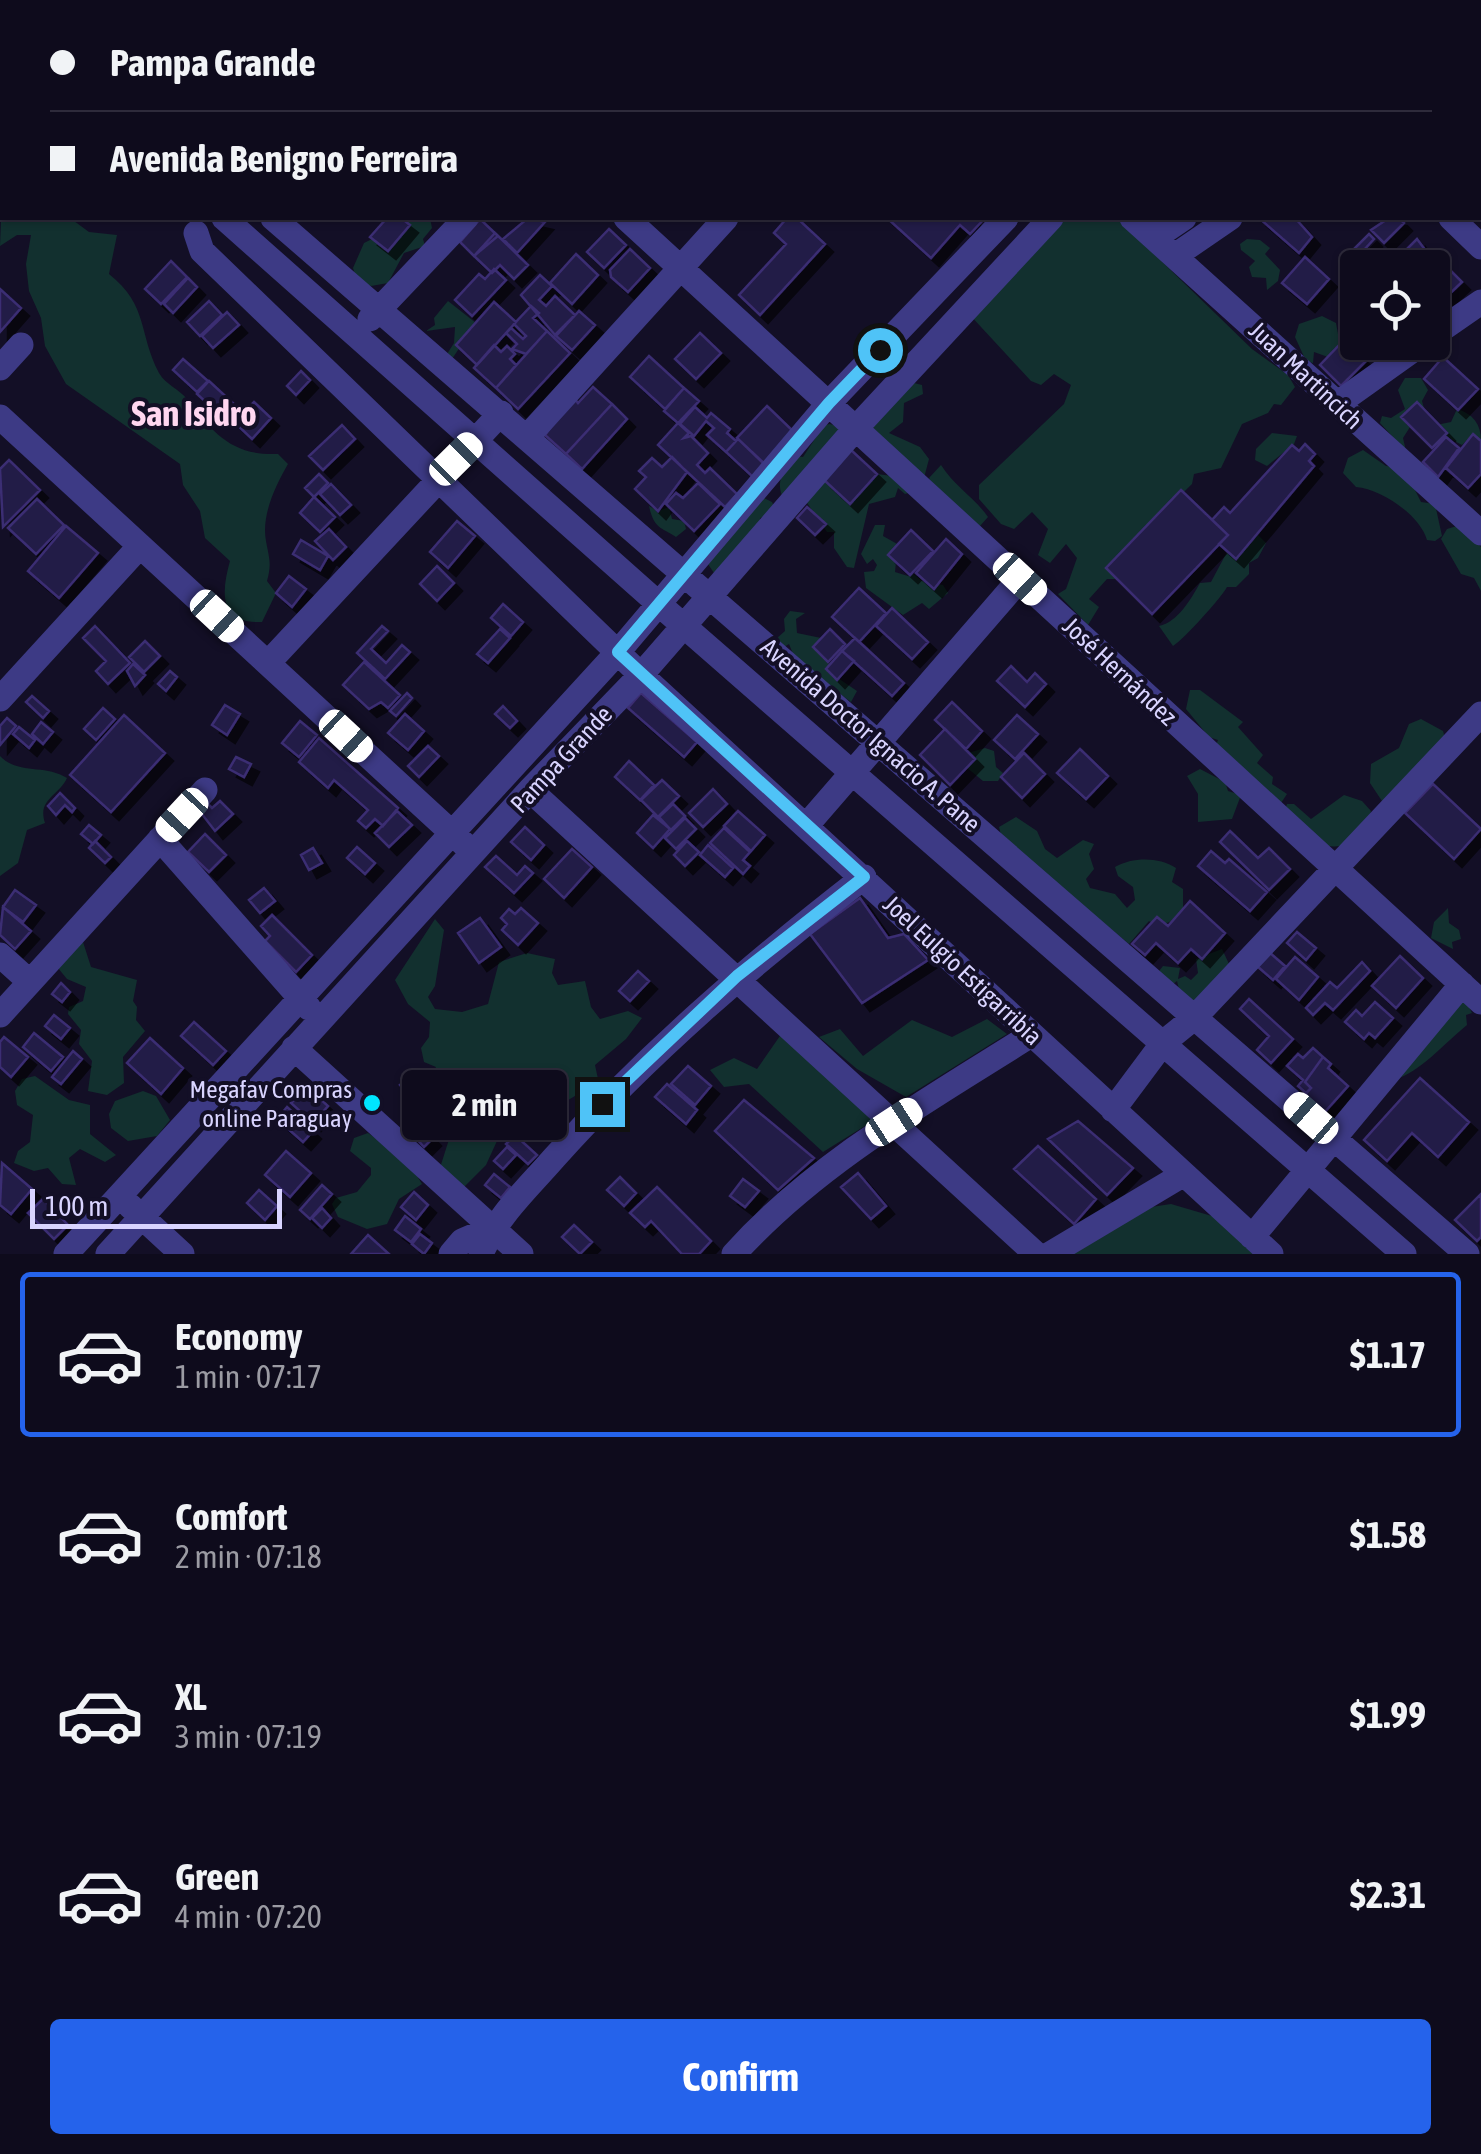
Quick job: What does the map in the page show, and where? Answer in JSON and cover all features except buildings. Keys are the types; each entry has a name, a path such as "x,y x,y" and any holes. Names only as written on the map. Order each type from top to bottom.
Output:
{"street":[{"name":"Avenida Doctor Ignacio A. Pane","path":"226,220 683,625 1404,1254"},
{"name":"Avenida Doctor Ignacio A. Pane","path":"275,220 1468,1254"},
{"path":"357,334 464,220"},
{"name":"José Hernández","path":"628,220 1476,996"},
{"path":"528,436 724,220"},
{"name":"Pampa Grande","path":"66,1254 618,652 829,403 1004,220"},
{"name":"Pampa Grande","path":"108,1254 530,790 641,674 856,428 1049,220"},
{"name":"Juan Martincich","path":"1135,220 1481,533"},
{"path":"1156,237 1181,220"},
{"path":"1176,255 1227,220"},
{"path":"1453,220 1481,247"},
{"name":"Joel Eulgio Estigarribia","path":"196,233 202,251 641,674 1262,1246"},
{"path":"1450,324 1481,302"},
{"path":"0,368 21,345"},
{"path":"1337,404 1399,360"},
{"path":"268,664 501,413"},
{"path":"0,417 474,854"},
{"path":"0,699 140,546"},
{"path":"806,826 1020,579"},
{"path":"1113,1110 1162,1043 1195,1017 1481,714"},
{"path":"0,1015 205,790"},
{"path":"530,790 1036,1254"},
{"path":"160,839 320,1020"},
{"path":"481,1254 492,1228 602,1104 737,976 864,877"},
{"path":"0,955 30,982"},
{"path":"1262,1246 1306,1168 1332,1136 1476,996"},
{"path":"734,1254 790,1198 894,1122 1031,1034"},
{"path":"294,1048 521,1254"},
{"path":"1050,1254 1184,1174"},
{"path":"119,1196 182,1254"},
{"path":"452,1254 462,1241 492,1228"}],"green space":[{"path":"1,220 73,220 89,232 117,235 109,274 131,297 162,377 225,440 248,451 278,454 288,464 274,491 266,521 270,565 267,581 276,593 262,622 238,618 226,604 230,561 205,538 200,511 183,485 180,464 66,384 45,346 41,318 29,291 26,264 31,235 17,235 0,246"},
{"path":"404,220 430,220 432,228 423,239 425,246 404,253 388,283 371,286 357,281 353,268 364,243 376,237 377,243 395,241 405,228"},
{"path":"1054,220 1119,220 1252,349 1288,375 1295,387 1281,405 1274,404 1268,413 1242,424 1221,468 1194,474 1192,484 1106,568 1116,579 1107,579 1089,599 1099,607 1088,625 1058,594 1066,589 1077,558 1066,544 1050,563 1038,555 1048,529 1032,512 1014,529 1001,524 979,499 979,485 1064,404 1071,385 1054,374 1041,385 1031,381 969,314"},
{"path":"1247,239 1260,240 1270,248 1265,254 1280,270 1278,281 1267,290 1266,278 1252,277 1249,267 1255,261 1241,250 1240,244"},
{"path":"448,301 476,323 452,359 447,354 454,343 455,327 426,331 435,325 434,318"},
{"path":"1322,316 1336,323 1340,345 1328,357 1314,352 1313,363 1306,361 1295,337 1299,324"},
{"path":"1405,378 1421,378 1428,390 1422,401 1425,412 1405,411 1410,427 1403,438 1406,451 1380,423 1382,416 1391,418 1405,409 1398,390"},
{"path":"910,382 922,385 923,394 904,403 903,422 889,433 920,447 929,459 921,489 905,494 898,488 895,497 869,504 854,568 847,567 834,548 834,532 827,532 805,500 824,480 850,504 877,474 892,476 878,455 873,426"},
{"path":"1457,409 1475,420 1481,441 1473,434 1462,445 1443,435 1436,425 1451,422"},
{"path":"824,425 840,427 840,441 784,500 780,481 784,471 796,456 803,457"},
{"path":"1272,433 1297,436 1294,444 1267,466 1255,460 1256,449"},
{"path":"1363,450 1386,466 1404,468 1421,502 1435,504 1442,536 1435,541 1427,540 1416,521 1398,505 1356,487 1343,473 1348,458"},
{"path":"941,465 988,517 980,526 937,492 929,478"},
{"path":"762,497 772,502 777,513 760,518 762,532 714,573 708,564"},
{"path":"649,506 658,511 669,507 672,519 684,521 686,529 676,537 662,529"},
{"path":"875,525 885,525 883,536 899,545 889,555 896,562 895,572 908,576 911,572 922,581 943,585 948,593 929,609 922,603 903,615 866,588 864,572 874,571 877,565 873,559 867,564 861,554"},
{"path":"1460,525 1481,547 1481,591 1474,578 1461,574 1441,539 1447,529"},
{"path":"1258,535 1266,543 1258,558 1249,563 1249,574 1236,587 1227,587 1173,646 1159,626 1178,615 1200,583 1211,582 1227,552 1236,559"},
{"path":"790,611 805,613 796,619 797,633 821,638 813,647 831,664 826,670 857,691 851,702 796,661 789,644 784,647 777,638 785,631 784,619"},
{"path":"1190,690 1200,690 1243,722 1238,727 1263,755 1257,763 1273,777 1272,784 1287,794 1279,806 1214,750 1218,740 1209,737 1186,709"},
{"path":"1421,719 1443,731 1447,746 1384,804 1370,783 1371,764 1399,748 1409,724"},
{"path":"985,748 994,751 996,767 1003,773 998,781 983,781 966,767 968,753"},
{"path":"0,756 15,765 67,778 46,803 45,823 27,830 18,863 0,876"},
{"path":"1200,769 1225,782 1228,791 1241,795 1232,819 1198,822 1198,794 1187,776"},
{"path":"1344,795 1362,801 1371,811 1366,833 1341,846 1322,844 1284,813 1287,804 1294,804 1311,819"},
{"path":"1016,817 1037,831 1045,849 1057,858 1083,840 1094,844 1089,854 1094,869 1086,879 1090,888 1115,894 1127,908 1135,900 1133,887 1118,876 1115,867 1146,860 1176,868 1172,882 1183,889 1183,917 1156,927 1149,921 1129,944 1002,839 999,827"},
{"path":"1448,908 1449,923 1459,930 1461,939 1452,942 1453,949 1431,938 1434,922"},
{"path":"435,919 444,930 435,986 428,997 435,1009 462,1012 488,1004 499,962 527,953 555,959 552,973 558,985 585,981 591,1007 600,1019 628,1011 642,1018 626,1039 595,1065 598,1079 588,1087 552,1109 502,1130 486,1165 458,1193 438,1174 452,1130 429,1080 436,1067 424,1062 421,1048 429,1037 430,1022 408,1004 395,980"},
{"path":"83,942 91,967 137,980 133,1001 137,1007 136,1020 145,1031 123,1057 124,1083 107,1095 88,1091 92,1061 79,1044 81,1030 68,1014 69,1007 83,1001 86,987 67,979 58,968"},
{"path":"1222,949 1229,964 1212,993 1183,1006 1177,981 1172,985 1156,975 1163,966 1180,968 1178,979 1185,976 1191,980 1198,973 1196,959"},
{"path":"1448,1000 1466,1001 1472,1013 1466,1015 1467,1025 1423,1064 1395,1079"},
{"path":"987,1019 1007,1034 906,1097 857,1069 819,1037 840,1029 863,1056 912,1020 952,1037"},
{"path":"782,1033 873,1121 823,1152 749,1084 724,1087 710,1070 734,1058 757,1069"},
{"path":"35,1076 69,1100 90,1105 90,1134 116,1155 105,1162 80,1149 69,1158 76,1185 62,1184 48,1168 34,1171 14,1163 18,1151 30,1142 33,1115 17,1105 15,1091 22,1079"},
{"path":"143,1091 156,1096 170,1120 157,1136 128,1141 111,1128 109,1114 115,1101"},
{"path":"368,1133 408,1161 422,1184 399,1199 387,1224 367,1229 338,1217 332,1204 336,1198 357,1192 371,1175 371,1168 350,1151 354,1138"},
{"path":"1171,1204 1222,1219 1257,1254 1059,1254 1138,1209"}],"place":[{"name":"Megafav Compras online Paraguay","path":"372,1103"}],"district":[{"name":"San Isidro","path":"194,414"}],"route":[{"path":"602,1104 737,976 864,877 618,652 829,403 880,350"}]}
